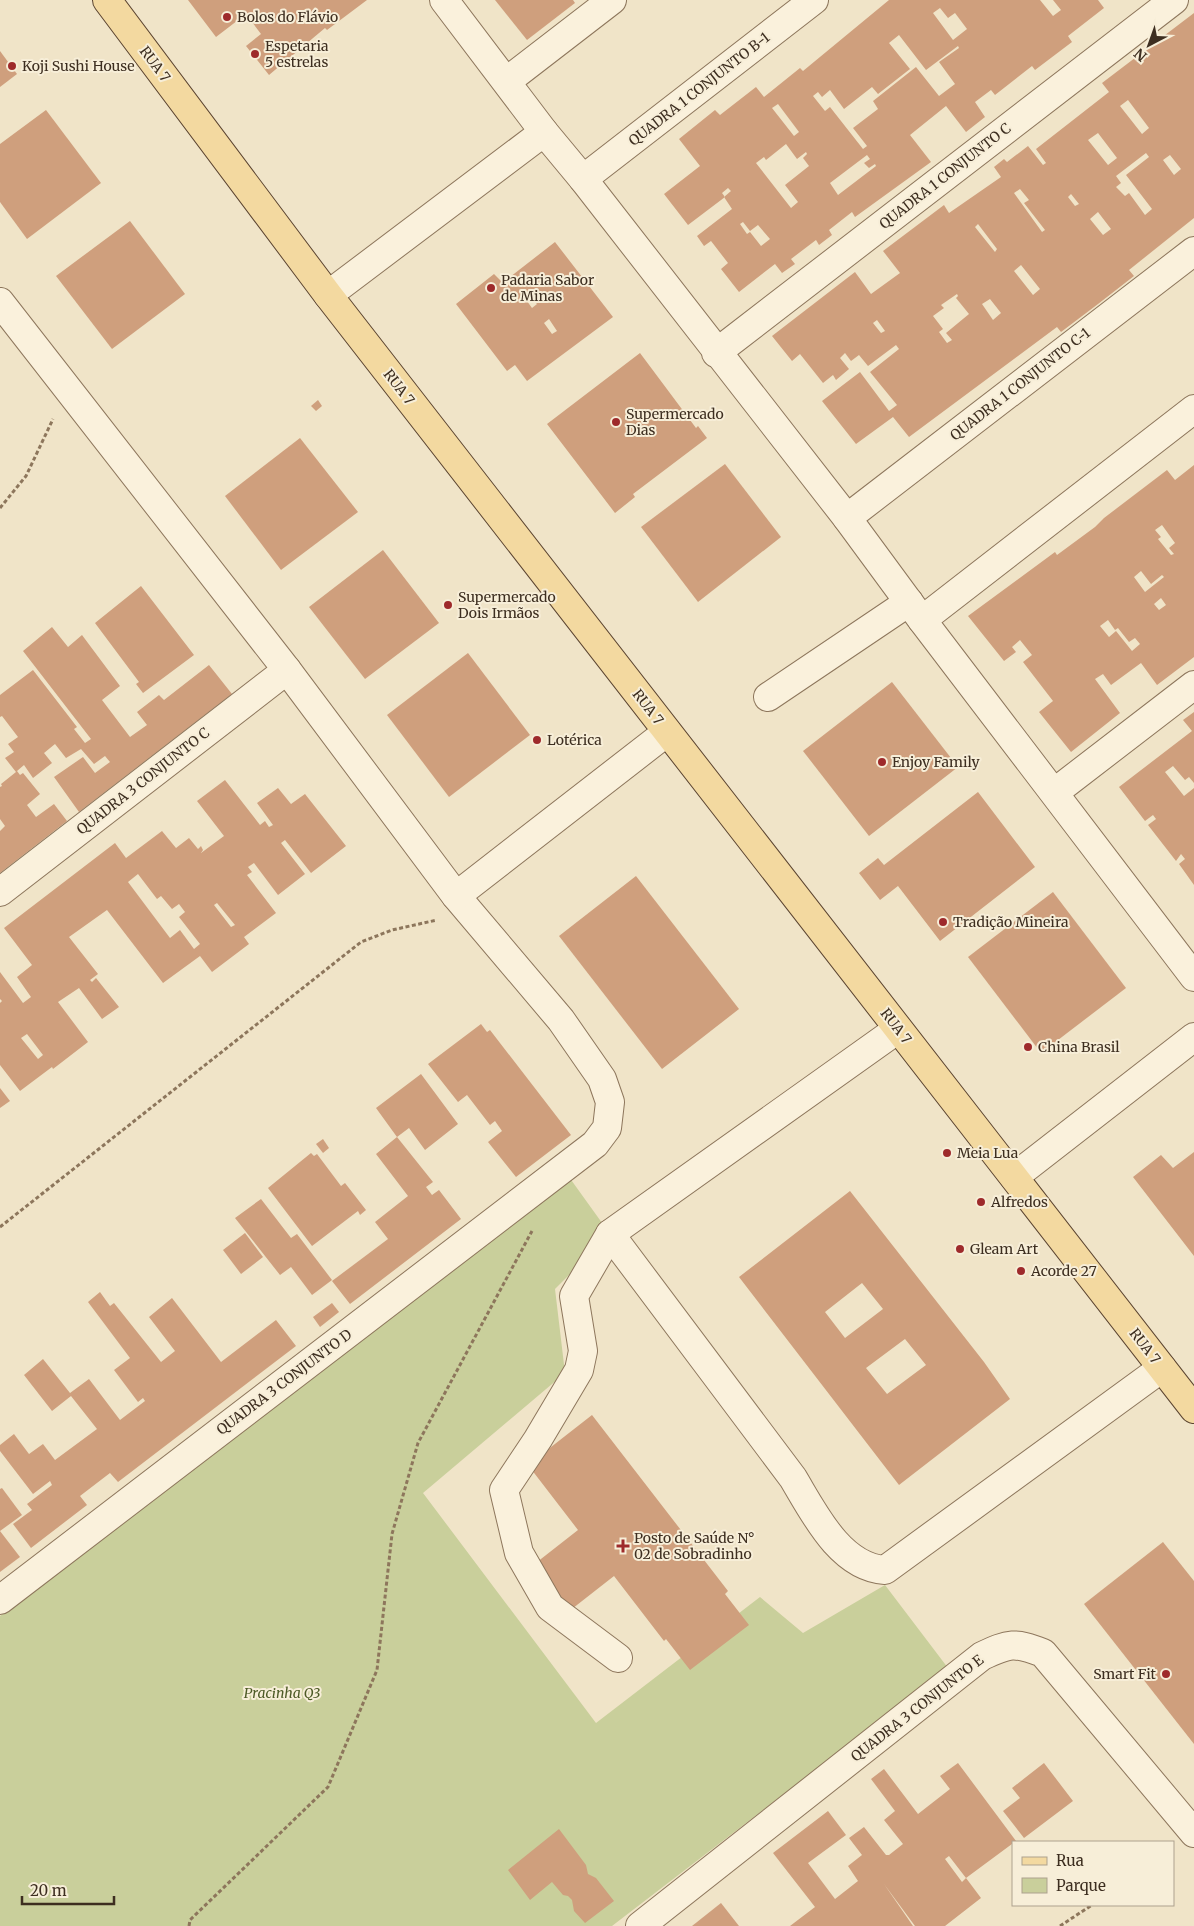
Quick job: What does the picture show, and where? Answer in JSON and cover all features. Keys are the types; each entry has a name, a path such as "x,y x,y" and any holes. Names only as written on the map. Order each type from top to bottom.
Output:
{"main road":[{"name":"RUA 7","path":"107,0 328,296 1194,1409"}],"street":[{"path":"444,0 544,132 583,178 716,353 847,518 915,611 1191,967"},
{"path":"507,81 612,0"},
{"name":"QUADRA 1 CONJUNTO B-1","path":"583,178 814,0"},
{"name":"QUADRA 1 CONJUNTO C","path":"716,353 1174,0"},
{"path":"328,296 544,132"},
{"name":"QUADRA 1 CONJUNTO C-1","path":"847,518 1194,251"},
{"name":"QUADRA 3 CONJUNTO D","path":"0,302 287,670 460,901 562,1020 602,1079 610,1102 606,1128 595,1144 0,1600"},
{"path":"768,697 915,611 1194,409"},
{"name":"QUADRA 3 CONJUNTO C","path":"0,892 287,670"},
{"path":"1055,792 1194,686"},
{"path":"460,901 667,732"},
{"path":"618,1658 550,1607 519,1553 504,1490 538,1439 579,1370 583,1351 574,1296 610,1234 898,1029"},
{"path":"1014,1177 1194,1037"},
{"path":"610,1234 793,1478 812,1509 842,1551 859,1563 874,1569 885,1570 1162,1368"},
{"name":"QUADRA 3 CONJUNTO E","path":"640,1926 982,1656 1004,1646 1021,1645 1043,1653 1194,1833"}],"path":[{"path":"0,508 26,476 53,420 74,397"},
{"path":"0,1227 361,942 392,930 440,918 460,901"},
{"path":"189,1926 190,1920 328,1787 377,1670 392,1534 418,1443 535,1225"},
{"path":"1060,1926 1090,1906"}],"green space":[{"name":"Pracinha Q3","path":"569,1177 610,1234 555,1289 565,1373 423,1493 596,1723 760,1597 803,1633 885,1585 948,1668 612,1926 0,1926 0,1616"}],"building":[{"path":"188,0 367,0 327,30 325,28 269,75 246,46 261,34 246,14 216,37"},
{"path":"495,0 573,0 575,3 527,40"},
{"path":"889,0 1040,0 1053,16 1061,10 1053,0 1098,0 1104,8 1068,36 1072,42 1035,70 1032,66 995,95 991,90 975,102 985,117 966,132 946,106 910,135 931,162 855,217 852,212 829,230 832,235 819,245 816,240 791,259 795,264 782,273 775,264 739,292 721,269 728,263 711,241 704,246 697,236 732,209 724,198 688,225 664,194 700,166 679,139 715,110 720,115 756,87 764,97 800,68 803,71","holes":["940,8 948,18 955,13 967,29 953,40 933,13","899,35 926,70 958,46 959,48 939,62 955,84 939,96 916,67 873,101 878,109 853,128 867,146 863,149 830,107 825,111 813,96 818,92 822,97 830,90 844,109 872,87 878,94 910,69 889,43","778,104 799,132 794,136 772,108","786,144 797,159 806,152 807,154 803,158 809,166 785,185 798,202 791,208 756,163 764,157 766,160","867,155 870,159 864,163 869,168 875,164 876,166 838,195 830,183","728,188 731,191 725,196 722,193","743,222 750,231 758,225 770,239 761,246 750,232 747,234 740,224"]},
{"path":"1194,13 1194,218 1129,270 1134,276 1098,304 1061,332 1057,327 909,437 893,417 856,444 822,401 860,372 889,411 897,405 870,372 899,349 896,345 868,366 859,355 851,361 845,353 840,358 849,369 836,380 833,375 823,383 800,354 792,361 772,336 855,272 871,294 900,273 883,251 944,205 949,213 1001,177 994,167 1004,159 1007,162 1028,146 1043,165 1046,163 1036,149 1109,92 1102,83","holes":["1128,100 1149,128 1142,134 1120,106","1098,133 1117,158 1108,165 1088,140","1146,153 1149,157 1126,175 1152,209 1145,215 1129,193 1125,196 1116,187 1121,183 1116,176","1170,155 1181,169 1174,175 1163,160","1020,189 1029,200 1024,203 1045,230 1042,232 1014,193","1071,194 1079,204 1075,206 1068,197","1098,212 1111,229 1103,235 1090,219","978,224 997,249 995,252 975,227","1021,265 1040,289 1033,295 1014,271","957,294 956,298 969,314 946,333 952,340 947,343 939,332 943,329 933,316 944,308 941,305","990,299 1001,313 993,320 982,304","877,320 885,331 881,333 873,323"]},
{"path":"0,51 17,74 0,87"},
{"path":"46,110 101,183 27,239 0,202 0,144"},
{"path":"130,221 185,294 112,349 56,276"},
{"path":"555,242 613,317 527,381 515,365 507,371 456,304 494,274 502,282","holes":["528,294 537,304 532,308 524,297","549,319 557,331 552,334 544,323"]},
{"path":"640,353 696,428 698,426 707,438 633,494 635,497 615,513 547,424"},
{"path":"318,400 322,406 316,411 311,406"},
{"path":"300,438 358,512 281,570 225,496"},
{"path":"725,464 781,537 698,602 641,527"},
{"path":"1194,465 1194,657 1157,685 1141,663 1111,685 1103,674 1095,679 1120,713 1071,752 1039,712 1053,701 1023,662 1032,655 1020,640 1012,647 1016,652 1004,661 968,616 1055,552 1057,555 1167,470 1175,480","holes":["1162,525 1175,543 1169,548 1174,554 1171,555 1158,539 1161,537 1155,530","1141,571 1151,584 1162,575 1164,577 1145,592 1134,577","1161,598 1166,605 1159,610 1154,604","1108,620 1115,630 1118,628 1129,642 1135,638 1140,644 1132,651 1116,631 1109,637 1100,626"]},
{"path":"383,550 439,623 365,679 309,607"},
{"path":"141,586 194,655 143,693 136,684 139,682 95,623"},
{"path":"52,627 68,647 82,635 120,686 102,700 130,737 147,725 137,712 159,695 164,700 209,665 232,694 79,812 54,777 83,757 95,773 110,762 105,756 94,764 81,749 66,758 55,744 44,753 52,763 33,778 24,765 17,771 20,775 23,773 40,794 27,805 36,817 54,804 67,821 0,873 0,831 5,826 0,819 0,787 2,786 1,784 16,772 5,758 14,752 8,744 18,737 2,716 0,717 0,695 33,670 77,727 74,729 85,743 91,739 23,651"},
{"path":"468,653 530,735 449,797 387,715"},
{"name":"Enjoy Family","path":"892,682 958,767 869,836 803,751"},
{"path":"1194,712 1194,783 1189,777 1185,780 1173,766 1165,772 1184,796 1194,788 1194,885 1179,864 1185,859 1181,854 1176,861 1148,825 1156,819 1153,815 1145,821 1119,787 1192,731 1183,720"},
{"path":"225,780 260,825 265,821 269,827 273,825 257,803 278,788 291,804 305,794 346,846 311,873 285,840 281,843 305,874 278,895 254,863 248,867 252,872 247,875 276,913 244,937 249,944 212,972 200,956 163,983 107,910 69,937 98,974 90,980 92,982 96,978 119,1007 102,1019 79,988 58,1002 88,1042 20,1091 0,1065 0,1003 2,1001 0,999 0,972 23,1003 31,997 17,977 32,965 4,928 115,843 126,858 162,831 176,848 189,838 198,849 201,846 203,850 201,853 224,836 197,801","holes":["138,874 157,899 161,896 172,909 179,904 185,912 179,917 200,944 194,949 180,930 170,938 128,882","217,903 235,925 231,927 214,905","27,1034 43,1055 38,1059 21,1038"]},
{"path":"978,792 1035,867 940,941 898,886 880,900 859,873 878,858 884,865"},
{"path":"636,876 739,1009 662,1069 559,936"},
{"path":"1053,892 1126,988 1041,1053 968,957"},
{"path":"481,1024 487,1032 490,1030 571,1135 516,1177 488,1142 502,1131 495,1121 490,1125 467,1095 458,1102 428,1064"},
{"path":"421,1074 458,1124 425,1150 409,1128 397,1137 376,1108"},
{"path":"0,1088 10,1101 0,1108"},
{"path":"397,1137 433,1182 426,1187 432,1195 439,1190 461,1219 350,1304 332,1281 388,1239 375,1222 408,1196 376,1154"},
{"path":"323,1139 329,1148 323,1153 316,1144"},
{"path":"1194,1152 1194,1256 1133,1177 1161,1155 1173,1168"},
{"path":"311,1153 314,1156 317,1154 341,1186 345,1183 366,1210 360,1215 358,1211 312,1246 268,1188"},
{"path":"850,1191 984,1362 1010,1399 899,1485 739,1277","holes":["862,1283 883,1309 845,1338 825,1312","905,1339 926,1365 887,1394 866,1368"]},
{"path":"261,1199 291,1238 297,1234 332,1280 312,1295 291,1267 280,1275 235,1218"},
{"path":"245,1233 263,1257 241,1274 223,1250"},
{"path":"100,1292 110,1306 114,1303 161,1362 175,1351 149,1317 172,1298 221,1362 276,1320 296,1346 118,1482 110,1473 80,1496 87,1505 31,1548 13,1524 32,1510 27,1504 52,1485 50,1481 33,1494 0,1451 0,1445 14,1434 29,1454 43,1444 55,1460 97,1429 71,1396 52,1411 24,1375 43,1359 70,1393 89,1379 120,1420 145,1401 143,1398 138,1402 114,1370 130,1358 88,1302"},
{"path":"332,1303 339,1312 320,1327 313,1317"},
{"path":"592,1415 728,1591 725,1594 749,1625 690,1670 666,1639 664,1641 614,1576 568,1612 532,1566 578,1530 528,1465"},
{"path":"2,1488 22,1515 0,1531 0,1489"},
{"path":"0,1531 20,1557 0,1572"},
{"name":"Smart Fit","path":"1163,1542 1194,1581 1194,1744 1084,1604"},
{"path":"958,1763 1016,1841 1012,1841 1012,1844 966,1878 981,1898 945,1926 915,1926 884,1884 913,1926 790,1926 815,1907 773,1853 828,1811 846,1835 808,1863 835,1899 858,1881 848,1866 862,1855 849,1838 864,1827 886,1855 889,1855 903,1844 884,1820 895,1811 871,1779 884,1769 918,1814 950,1789 940,1776","holes":["949,1856 966,1878 962,1882 945,1859"]},
{"path":"1044,1763 1073,1801 1024,1838 1003,1811 1020,1798 1012,1788"},
{"path":"559,1829 586,1865 588,1874 596,1878 614,1901 585,1923 574,1911 572,1900 568,1896 563,1895 552,1882 530,1900 508,1870"},
{"path":"721,1903 739,1926 692,1926"}],"place":[{"name":"Bolos do Flávio","path":"227,17"},
{"name":"Espetaria 5 estrelas","path":"255,54"},
{"name":"Koji Sushi House","path":"12,66"},
{"name":"Padaria Sabor de Minas","path":"491,288"},
{"name":"Supermercado Dias","path":"616,422"},
{"name":"Supermercado Dois Irmãos","path":"448,605"},
{"name":"Lotérica","path":"537,740"},
{"name":"Enjoy Family","path":"882,762"},
{"name":"Tradição Mineira","path":"943,922"},
{"name":"China Brasil","path":"1028,1047"},
{"name":"Meia Lua","path":"947,1153"},
{"name":"Alfredos","path":"981,1202"},
{"name":"Gleam Art","path":"960,1249"},
{"name":"Acorde 27","path":"1021,1271"},
{"name":"Posto de Saúde N° 02 de Sobradinho","path":"623,1546"},
{"name":"Smart Fit","path":"1166,1674"}]}
